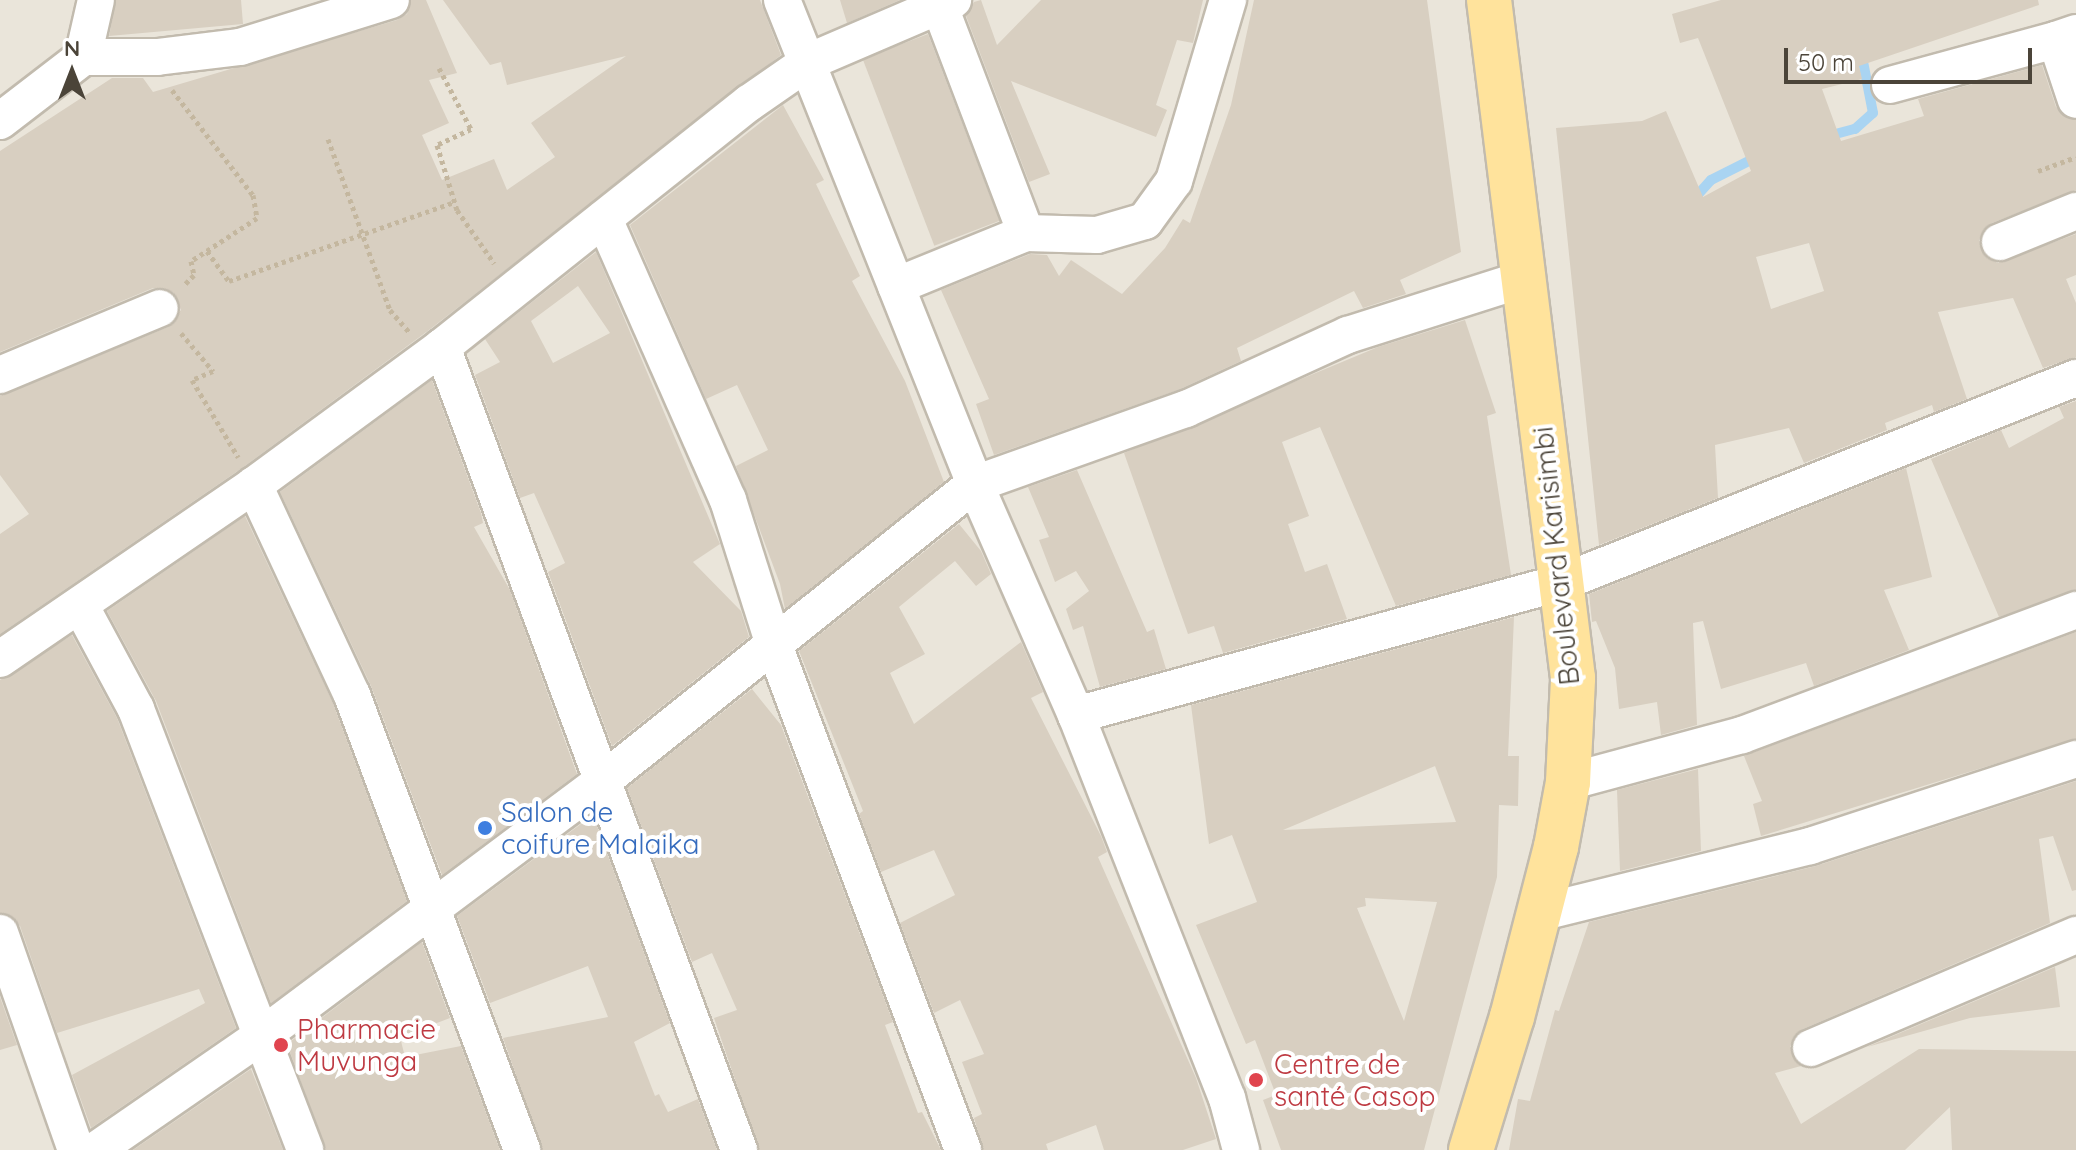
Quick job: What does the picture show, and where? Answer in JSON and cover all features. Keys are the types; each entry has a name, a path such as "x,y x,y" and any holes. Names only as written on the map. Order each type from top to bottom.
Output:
{"main road":[{"name":"Boulevard Karisimbi","path":"1471,1150 1539,913 1568,782 1573,678 1489,0"}],"street":[{"path":"83,57 96,0"},
{"path":"0,121 83,57 157,57 240,47 391,0"},
{"path":"782,0 975,484 1076,715 1227,1098 1241,1150"},
{"path":"896,286 1026,233 1097,235 1125,230 1160,206 1174,181 1228,0"},
{"path":"0,659 254,485 436,351 714,128 808,62 947,3 1026,233"},
{"path":"1890,85 2066,36 2076,100"},
{"path":"2000,242 2076,211"},
{"path":"604,219 728,500 775,648 963,1150"},
{"path":"96,1150 263,1035 433,904 600,783 775,648 975,484 1186,409 1348,335 1523,279"},
{"path":"0,375 160,308"},
{"path":"436,351 739,1150"},
{"path":"1076,715 1563,582 2076,378"},
{"path":"254,485 352,695 433,904 522,1150"},
{"path":"80,605 136,709 305,1150"},
{"path":"1568,782 1742,735 2076,610"},
{"path":"1539,913 1810,846 2076,759"},
{"path":"0,933 76,1150"},
{"path":"1811,1048 2076,935"}],"path":[{"path":"157,57 165,81 253,195 257,218 191,261 194,275 160,308 213,371 192,380 254,485"},
{"path":"439,68 471,129 437,145 455,202 513,291"},
{"path":"328,139 365,234 390,310 436,351"},
{"path":"2038,171 2076,157"},
{"path":"207,251 229,281 455,202"}],"shaded area":[{"path":"0,0 2076,0 2076,1150 0,1150"}],"building":[{"path":"116,0 241,0 243,24 109,36"},
{"path":"411,0 426,0 457,73 429,80 449,123 422,135 442,180 494,159 507,190 555,157 531,123 626,56 507,85 501,62 490,65 443,0 760,0 781,55 429,330 242,468 0,634 0,534 29,514 0,475 0,396 168,327 181,310 173,292 153,288 0,352 0,151 112,78 143,78 153,92 397,20 407,14"},
{"path":"840,0 900,0 847,23"},
{"path":"981,0 997,45 1041,0 1203,0 1193,43 1177,40 1156,105 1167,110 1156,137 1011,81 1050,174 1029,182 966,16 974,2"},
{"path":"1254,0 1427,0 1461,252 1400,280 1406,294 1363,308 1354,291 1237,348 1241,361 1178,390 994,455 976,404 989,399 941,290 1030,254 1047,255 1059,276 1071,260 1122,294 1165,248 1183,219 1190,223 1231,105"},
{"path":"1721,0 2038,0 2039,5 1859,66 1862,79 1822,89 1841,141 1924,116 1918,99 2042,65 2056,107 2076,120 2076,190 1992,223 1979,240 1987,258 1998,263 2076,234 2076,275 2066,279 2076,303 2076,357 2043,368 2013,298 1938,312 1967,399 1934,412 1932,405 1885,423 1887,430 1804,463 1789,428 1715,445 1718,498 1599,545 1556,128 1642,121 1666,111 1703,197 1751,171 1698,38 1680,43 1672,14","holes":["1809,243 1824,291 1771,309 1756,257"]},
{"path":"928,34 1000,221 934,246 863,59"},
{"path":"783,105 824,180 816,184 860,276 852,281 905,381 944,482 785,609 780,584 736,466 768,450 737,385 706,399 630,225"},
{"path":"596,252 720,544 693,562 741,611 749,637 612,746 548,572 565,563 534,493 520,498 475,375 500,362 485,339","holes":["578,286 610,333 553,363 531,321"]},
{"path":"1465,320 1496,413 1487,416 1511,575 1396,606 1320,427 1282,442 1309,516 1288,524 1305,572 1327,564 1347,619 1223,653 1214,626 1188,634 1124,453 1378,347"},
{"path":"432,380 481,513 483,523 474,527 510,590 577,774 442,875 371,686 280,492"},
{"path":"2076,401 2076,590 1999,617 1931,459 2001,430 2009,448 2064,418 2059,407"},
{"path":"1906,468 1932,577 1884,590 1909,650 1814,686 1806,663 1721,689 1703,621 1693,623 1697,725 1661,735 1657,702 1619,709 1615,668 1596,621 1592,622 1589,594"},
{"path":"1077,470 1147,632 1154,629 1166,669 1100,687 1083,626 1073,630 1066,609 1089,591 1076,571 1055,582 1039,540 1049,537 1028,487"},
{"path":"245,516 333,703 407,901 271,1003 156,701 107,611"},
{"path":"959,524 981,551 991,574 976,586 955,561 899,607 925,654 890,673 914,724 1021,642 1043,692 1031,698 1101,836 1107,852 1098,857 1196,1078 1216,1139 1183,1150 1104,1150 1096,1125 1046,1144 1048,1150 983,1150 974,1118 982,1114 962,1062 984,1054 960,1000 934,1013 900,923 955,895 934,850 881,872 859,814 863,811 799,651"},
{"path":"1514,617 1508,756 1519,756 1518,806 1499,805 1497,877 1424,1150 1281,1150 1263,1100 1276,1095 1255,1040 1246,1044 1196,925 1257,902 1232,835 1209,844 1191,705","holes":["1435,766 1456,822 1283,830","1365,898 1437,902 1404,1021 1357,908 1366,906"]},
{"path":"2076,632 2076,739 1761,836 1753,804 1762,801 1744,756"},
{"path":"72,635 117,718 236,1028 91,1128 72,1075 205,1003 199,989 57,1033 20,926 0,913 0,680"},
{"path":"752,689 781,725 893,1022 885,1025 918,1113 922,1112 941,1150 759,1150 714,1018 737,1010 712,953 692,962 627,788"},
{"path":"1698,769 1701,851 1620,871 1617,790"},
{"path":"2076,781 2076,890 2072,891 2053,836 2039,839 2050,923 1803,1029 1790,1046 1801,1066 1775,1073 1801,1124 1919,1049 2076,1051 2076,1150 1952,1150 1950,1107 1905,1150 1509,1150 1518,1099 1530,1101 1555,1010 1559,1011 1589,922 1816,866"},
{"path":"593,815 670,1023 634,1042 655,1096 659,1094 668,1112 698,1099 717,1150 542,1150 503,1038 608,1017 588,966 490,1003 457,916"},
{"path":"422,942 450,1018 400,1037 405,1057 461,1046 500,1150 326,1150 287,1044"},
{"path":"2055,967 2060,1007 1970,1018 1867,1047"},
{"path":"0,997 17,1045 0,1050"},
{"path":"251,1069 283,1150 133,1150"}],"waterway":[{"path":"1828,136 1855,129 1873,113 1861,51"},
{"path":"1693,200 1711,180 1759,156"}],"place":[{"name":"Salon de coifure Malaika","path":"485,828"},
{"name":"Pharmacie Muvunga","path":"281,1045"},
{"name":"Centre de santé Casop","path":"1256,1080"}]}
